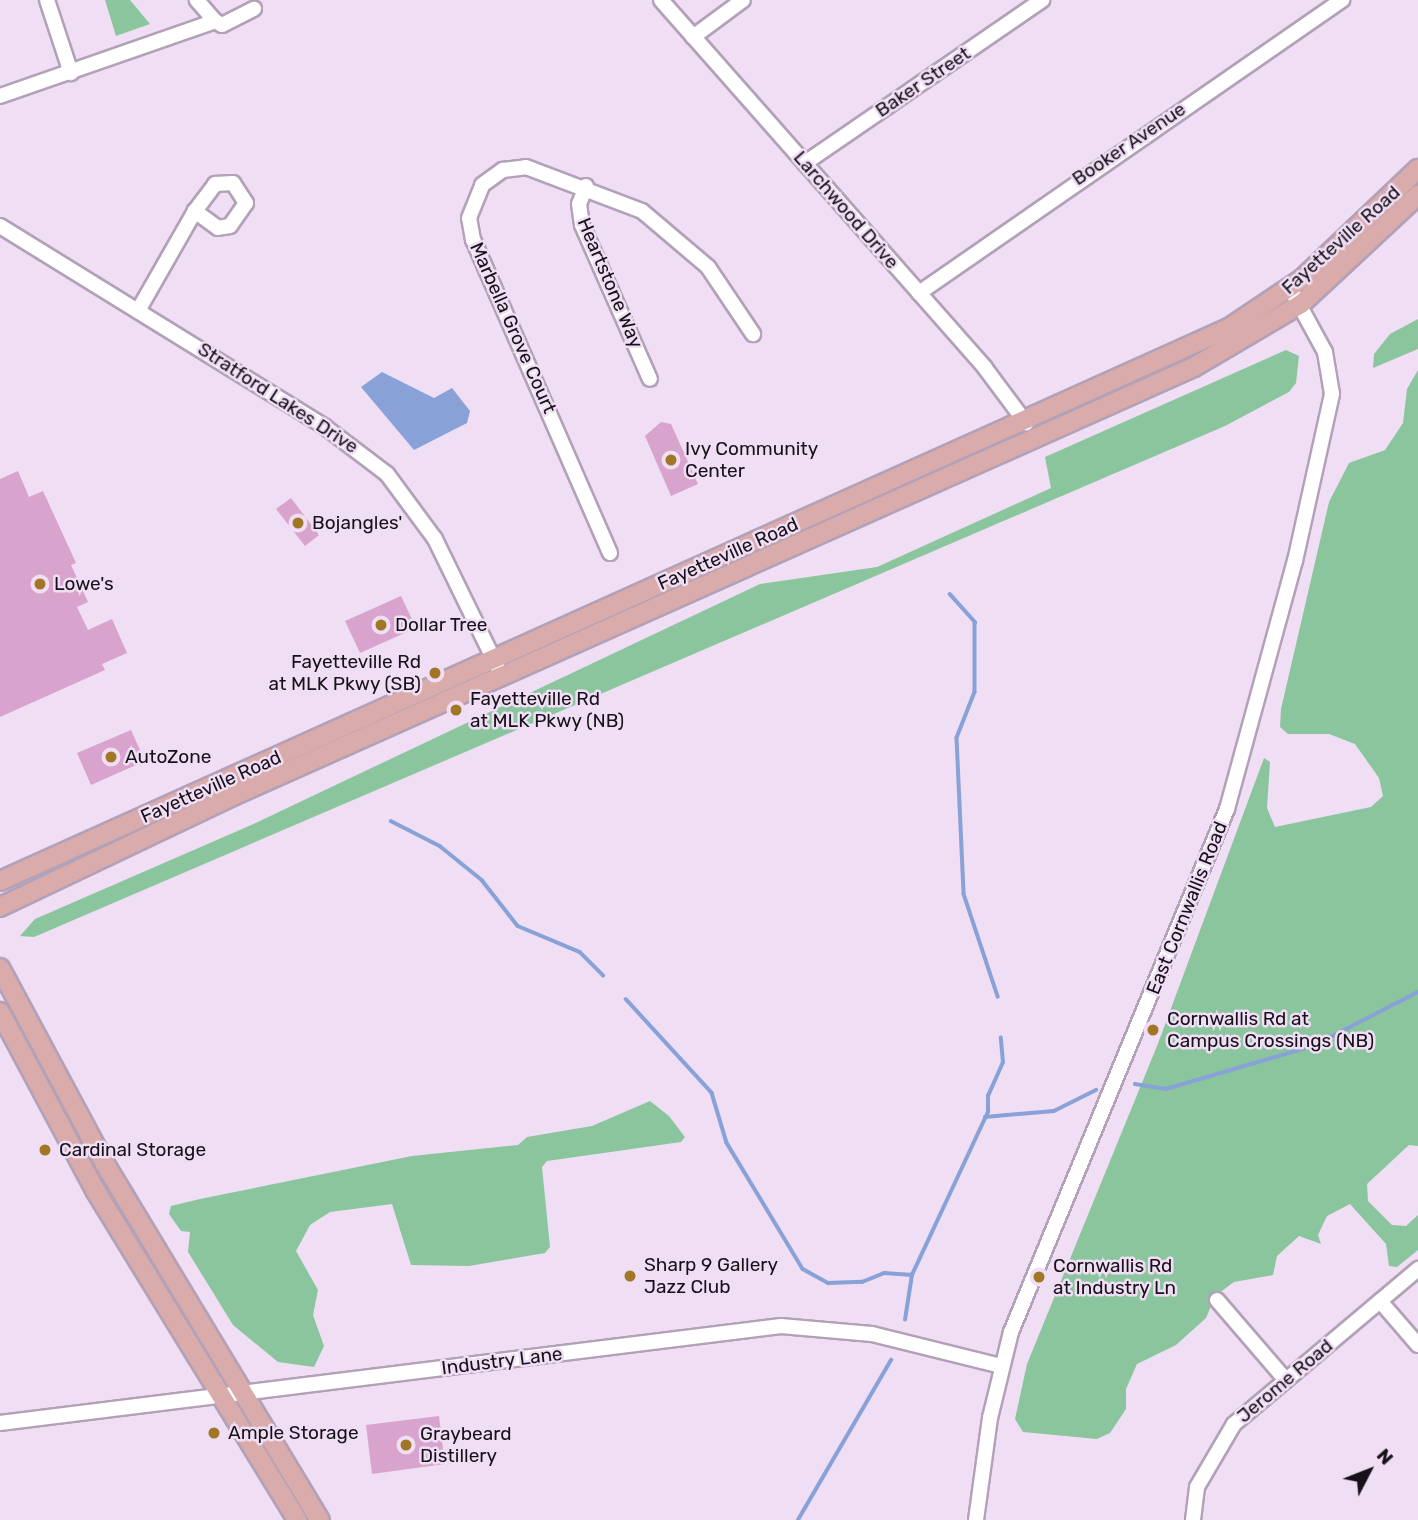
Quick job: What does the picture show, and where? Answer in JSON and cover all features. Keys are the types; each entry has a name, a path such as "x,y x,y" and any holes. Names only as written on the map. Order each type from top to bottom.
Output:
{"main road":[{"name":"Fayetteville Road","path":"0,881 1026,423 1228,328 1290,288 1418,169"},
{"name":"Fayetteville Road","path":"0,907 186,817 1194,367 1301,304 1418,195"},
{"path":"0,968 106,1164 320,1520"},
{"path":"0,1012 95,1190 297,1520"}],"street":[{"path":"47,0 71,73"},
{"path":"197,0 215,22 222,25 254,9"},
{"name":"Larchwood Drive","path":"661,0 919,293 1026,423"},
{"path":"693,37 743,0"},
{"name":"Baker Street","path":"805,163 1042,0"},
{"name":"Booker Avenue","path":"919,293 1342,0"},
{"path":"0,96 215,22"},
{"name":"Marbella Grove Court","path":"610,553 474,240 469,218 482,185 515,166 586,186 642,211 677,237 725,288 753,334"},
{"name":"Heartstone Way","path":"586,186 579,204 582,225 650,379"},
{"path":"139,309 195,211"},
{"name":"Stratford Lakes Drive","path":"0,226 139,309 346,440 387,474 435,539 502,678"},
{"name":"East Cornwallis Road","path":"976,1520 1001,1366 1227,809 1253,724 1331,412 1325,352 1290,288"},
{"name":"Jerome Road","path":"1193,1520 1198,1487 1217,1445 1285,1379 1418,1269"},
{"path":"1217,1300 1285,1379"},
{"path":"1380,1301 1418,1345"},
{"name":"Industry Lane","path":"0,1423 800,1325 872,1334 1001,1366"}],"green space":[{"path":"105,0 130,0 150,24 116,36"},
{"path":"1418,319 1418,349 1373,368 1374,354 1390,334"},
{"path":"1286,350 1299,356 1296,383 1289,392 1225,426 34,937 20,936 35,919 249,826 760,584 877,567 1051,488 1045,457"},
{"path":"1418,370 1418,1146 1409,1145 1367,1184 1368,1201 1392,1225 1406,1226 1418,1215 1418,1250 1397,1267 1389,1266 1386,1244 1350,1204 1327,1216 1318,1235 1321,1244 1299,1236 1277,1256 1273,1275 1234,1282 1215,1296 1206,1318 1176,1345 1137,1364 1126,1389 1126,1409 1110,1433 1097,1439 1023,1432 1015,1419 1027,1364 1157,1046 1264,758 1270,762 1267,808 1275,827 1371,807 1383,796 1379,778 1355,744 1329,734 1288,734 1280,727 1281,709 1329,502 1349,463 1385,450 1403,423 1407,389"},
{"path":"650,1101 669,1116 685,1137 681,1142 547,1161 542,1167 550,1247 545,1253 469,1266 411,1265 392,1204 330,1212 310,1225 296,1251 318,1290 313,1315 324,1346 314,1367 278,1362 233,1325 188,1252 190,1232 181,1231 169,1214 171,1206 200,1199 412,1156 518,1145 527,1137 592,1126"}],"water":[{"path":"382,372 434,398 452,388 470,411 467,423 414,450 361,387"}],"building":[{"name":"Ivy Community Center","path":"661,422 671,424 698,484 671,496 645,436"},
{"name":"Lowe's","path":"18,471 29,497 43,491 76,563 71,565 88,602 77,607 88,630 112,619 127,653 102,664 105,670 0,717 0,479"},
{"name":"Bojangles'","path":"291,498 319,535 305,546 276,509"},
{"name":"Dollar Tree","path":"401,596 416,628 360,653 345,621"},
{"name":"AutoZone","path":"131,730 145,761 91,785 77,753"},
{"name":"Graybeard Distillery","path":"439,1416 445,1464 372,1474 366,1425"}],"waterway":[{"path":"950,594 975,622 975,692 957,738 964,894 998,996"},
{"path":"391,821 440,846 482,880 518,926 580,952 603,975"},
{"path":"1135,1084 1166,1089 1313,1046 1418,992"},
{"path":"626,999 712,1093 727,1143 803,1269 828,1283 862,1282 884,1273 912,1275"},
{"path":"905,1320 912,1275 988,1112 988,1096 1003,1063 1001,1038"},
{"path":"985,1117 1054,1111 1096,1090"},
{"path":"798,1520 891,1360"}],"place":[{"name":"Ivy Community Center","path":"671,460"},
{"name":"Bojangles'","path":"298,523"},
{"name":"Lowe's","path":"40,584"},
{"name":"Dollar Tree","path":"381,625"},
{"name":"Fayetteville Rd at MLK Pkwy (SB)","path":"435,673"},
{"name":"Fayetteville Rd at MLK Pkwy (NB)","path":"456,710"},
{"name":"AutoZone","path":"111,757"},
{"name":"Cornwallis Rd at Campus Crossings (NB)","path":"1153,1030"},
{"name":"Cardinal Storage","path":"45,1150"},
{"name":"Sharp 9 Gallery Jazz Club","path":"630,1276"},
{"name":"Cornwallis Rd at Industry Ln","path":"1039,1277"},
{"name":"Ample Storage","path":"214,1433"},
{"name":"Graybeard Distillery","path":"406,1445"}]}
